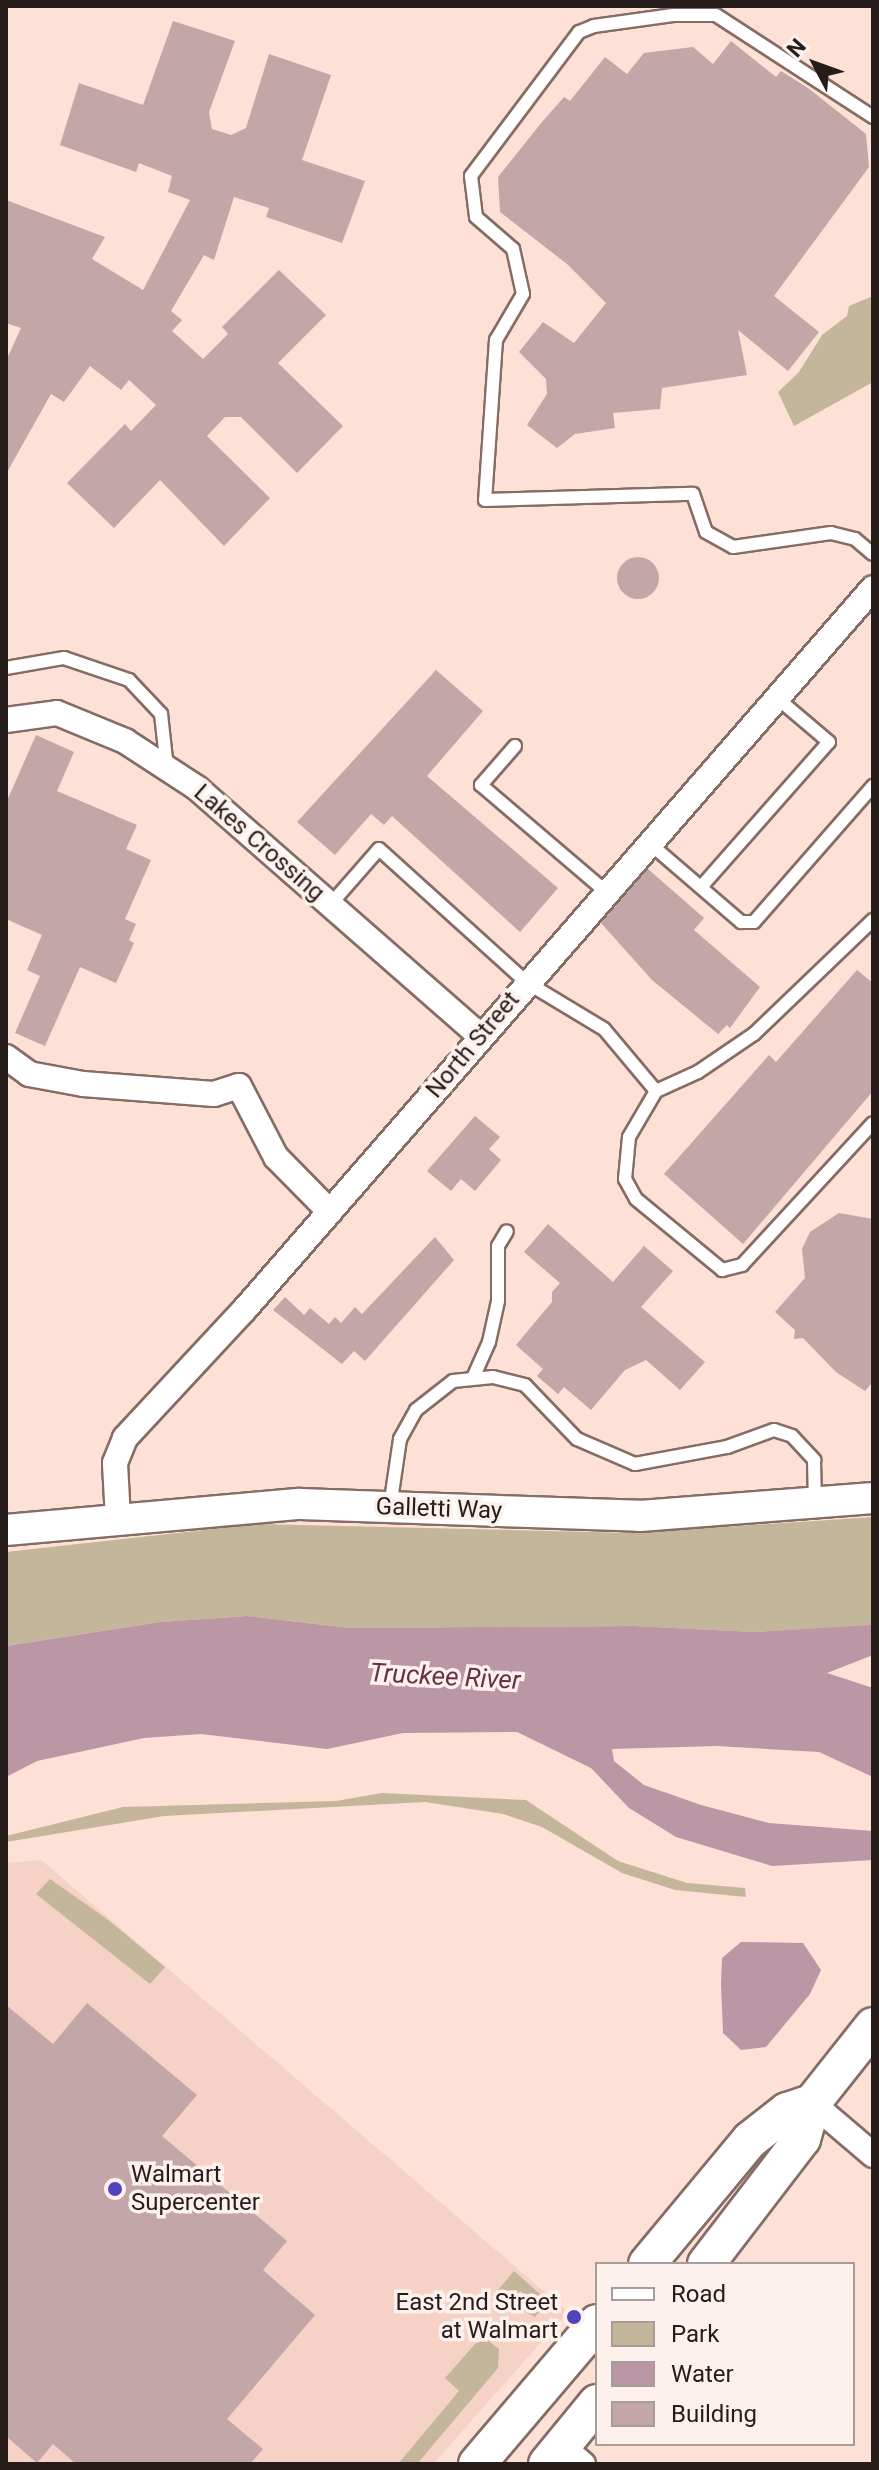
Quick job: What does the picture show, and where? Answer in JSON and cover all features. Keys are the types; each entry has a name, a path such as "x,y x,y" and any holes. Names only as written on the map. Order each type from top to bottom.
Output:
{"main road":[{"path":"708,2262 802,2139 812,2103 873,2026"},
{"path":"649,2262 750,2140 787,2111 812,2103"},
{"path":"477,2464 595,2325"},
{"path":"564,2458 595,2406"}],"street":[{"name":"North Street","path":"118,1519 115,1463 125,1438 330,1212 605,891 873,588"},
{"name":"Lakes Crossing","path":"6,720 57,713 125,741 167,768 197,788 480,1036"},
{"path":"6,1057 29,1074 83,1084 214,1094 239,1086 276,1157 330,1212"},
{"name":"Galletti Way","path":"6,1530 300,1504 640,1516 873,1498"},
{"path":"812,2103 873,2155"}],"lane":[{"path":"873,117 716,15 609,24 579,32 471,176 476,217 513,249 523,294 496,340 485,500 693,494 706,532 733,547 831,533 855,539 873,554"},
{"path":"6,668 64,658 129,680 161,714 167,768"},
{"path":"701,887 829,742 776,697"},
{"path":"515,746 481,785 605,891"},
{"path":"648,842 741,922 754,922 873,786"},
{"path":"330,905 379,849 526,982 604,1029 656,1091"},
{"path":"873,920 754,1034 698,1072 656,1091 629,1137 625,1179 636,1199 722,1270 742,1265 873,1123"},
{"path":"473,1378 489,1342 498,1301 498,1246 507,1231"},
{"path":"390,1507 396,1454 406,1425 440,1388 473,1378 510,1379 525,1385 577,1439 635,1464 727,1447 774,1430 792,1436 814,1460 815,1503"}],"shaded area":[{"path":"41,1860 568,2312 433,2464 6,2464 6,1863"}],"green space":[{"path":"873,296 873,382 794,426 778,392 799,372 822,335 847,316 849,306"},
{"path":"873,1517 873,1626 754,1632 634,1626 350,1628 247,1616 160,1622 6,1646 6,1552 258,1524 633,1533"},
{"path":"382,1793 526,1800 618,1861 687,1883 745,1888 746,1897 675,1890 622,1873 542,1827 503,1814 425,1802 164,1816 6,1842 6,1836 123,1807 336,1801"},
{"path":"50,1879 107,1919 165,1967 150,1984 36,1894"},
{"path":"514,2271 548,2301 535,2317 516,2307 526,2296 520,2291 511,2301 498,2290"},
{"path":"486,2339 499,2349 498,2368 417,2464 398,2464 459,2391 445,2378 475,2344"}],"water":[{"name":"Truckee River","path":"247,1616 350,1628 634,1626 754,1632 873,1625 873,1655 827,1673 873,1688 873,1777 819,1752 717,1746 612,1749 614,1761 644,1785 701,1805 769,1823 873,1831 873,1860 772,1866 676,1837 629,1808 591,1768 517,1732 403,1733 327,1749 201,1734 144,1738 37,1761 6,1777 6,1646 160,1622"},
{"path":"741,1942 803,1943 821,1970 810,1994 766,2047 741,2050 723,2033 721,1984 722,1958"}],"building":[{"path":"173,21 235,41 209,112 212,129 231,135 246,128 269,54 331,75 302,160 365,181 342,243 266,217 269,208 234,197 214,260 204,255 171,311 182,320 172,331 203,359 228,334 222,327 279,270 326,315 278,363 343,426 297,473 241,417 225,417 207,436 270,498 224,546 160,480 114,528 67,483 125,424 131,431 156,405 129,380 121,390 90,366 64,402 51,394 6,474 6,361 21,328 6,323 6,200 105,237 92,259 143,290 190,200 168,192 172,176 139,163 136,172 60,145 79,83 143,105"},
{"path":"731,41 776,77 781,71 808,88 866,134 869,167 774,296 819,332 788,371 738,330 747,375 662,388 660,409 613,413 615,428 575,434 557,448 527,425 547,394 546,379 519,352 543,322 574,343 606,303 567,264 500,212 498,177 564,97 570,101 605,57 627,74 644,53 693,47 713,64"},
{"path":"638,557 653,563 659,578 653,593 638,599 623,593 617,578 623,563"},
{"path":"436,670 483,711 427,776 558,888 520,932 392,816 384,825 371,814 335,855 297,822"},
{"path":"36,735 74,752 57,791 137,825 126,849 151,860 125,919 136,924 129,940 134,943 116,983 80,967 45,1046 15,1033 40,976 27,970 42,935 6,919 6,803"},
{"path":"648,869 704,918 694,930 760,987 730,1028 727,1025 718,1034 652,980 601,923"},
{"path":"857,970 873,983 873,1091 743,1244 664,1174 769,1055 776,1062"},
{"path":"475,1116 500,1137 489,1149 501,1160 475,1191 461,1179 451,1191 427,1171"},
{"path":"839,1213 873,1219 873,1382 865,1391 836,1372 803,1338 794,1339 795,1330 775,1312 805,1278 802,1249 810,1232"},
{"path":"548,1224 613,1282 644,1246 673,1271 641,1307 705,1362 680,1390 646,1360 625,1370 591,1410 564,1387 558,1394 537,1376 543,1369 516,1345 552,1302 552,1292 560,1283 524,1252"},
{"path":"435,1237 454,1260 365,1361 354,1351 342,1364 273,1310 285,1297 304,1315 310,1308 329,1324 335,1317 341,1323 355,1307 362,1314"},
{"name":"Walmart Supercenter","path":"87,2003 197,2095 162,2136 287,2241 263,2270 315,2315 227,2419 263,2449 250,2464 76,2464 53,2444 37,2463 6,2436 6,2005 53,2044"}],"place":[{"name":"Walmart Supercenter","path":"115,2189"},
{"name":"East 2nd Street at Walmart","path":"574,2317"}]}
